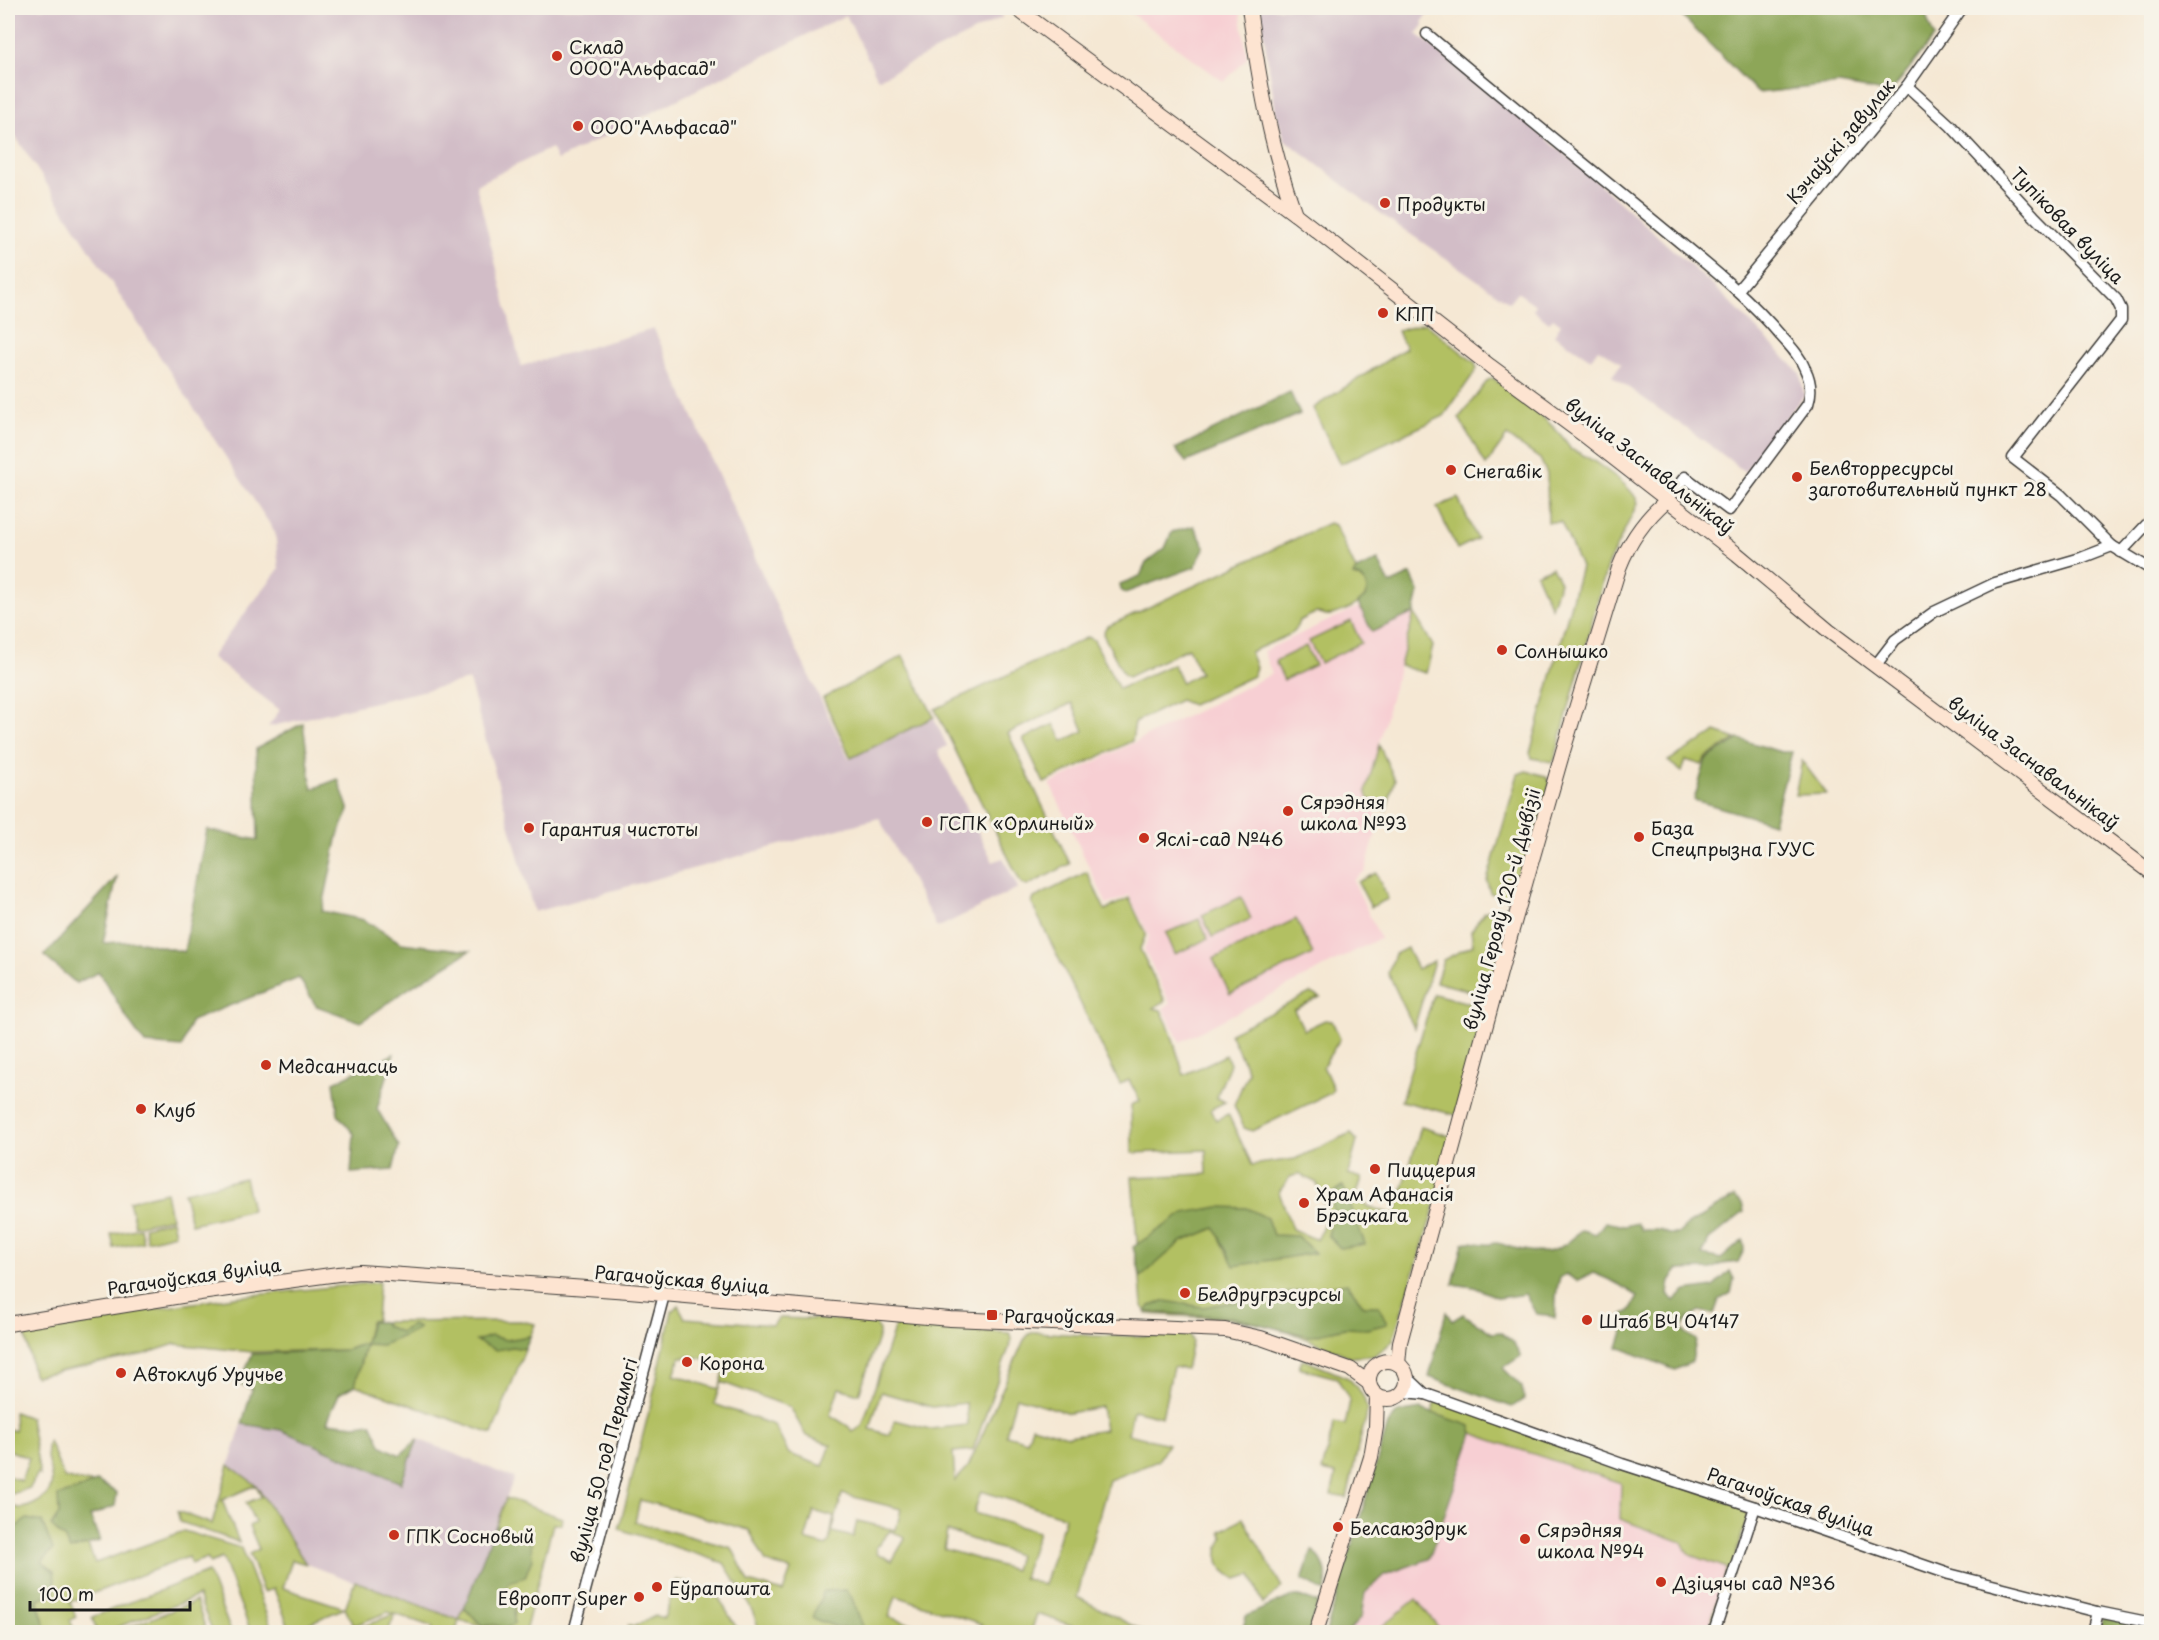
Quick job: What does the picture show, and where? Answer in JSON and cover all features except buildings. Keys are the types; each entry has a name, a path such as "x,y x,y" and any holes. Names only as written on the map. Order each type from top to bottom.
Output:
{"street":[{"name":"вуліца Заснавальнікаў","path":"1016,8 1295,214 1485,363 1584,435 1875,666 2151,873"},
{"path":"1249,8 1264,105 1279,171 1295,214"},
{"name":"Кэчаўскі завулак","path":"1738,290 1907,86 1962,8"},
{"name":"вуліца Заснавальнікаў","path":"1427,34 1521,114 1618,190 1738,290 1768,321 1806,369 1811,393 1808,404 1729,510 1685,477 1667,500"},
{"name":"Тупіковая вуліца","path":"1907,86 1951,126 2034,216 2116,299 2121,309 2121,320 2013,458 2061,495 2117,549"},
{"name":"вуліца Герояў 120-й Дывізіі","path":"1391,1367 1400,1342 1504,958 1618,568 1624,554 1646,521 1667,500"},
{"path":"1875,666 1894,640 1934,612 1995,583 2117,549 2151,519"},
{"path":"2117,549 2151,570"},
{"name":"Рагачоўская вуліца","path":"8,1324 200,1293 360,1272 950,1319 1225,1330 1261,1338 1350,1369 1369,1383"},
{"name":"вуліца 50 год Перамогі","path":"574,1632 664,1295"},
{"path":"1391,1367 1407,1381 1403,1392 1395,1398 1383,1398 1373,1393 1369,1383 1371,1371 1391,1367"},
{"name":"Рагачоўская вуліца","path":"1350,1369 1391,1367 1426,1394"},
{"name":"Рагачоўская вуліца","path":"1403,1392 1426,1394 1622,1464 1950,1574 2098,1612 2151,1623"},
{"path":"1316,1632 1371,1457 1383,1398"},
{"path":"1714,1632 1755,1507"},
{"path":"2093,1632 2098,1612"}],"shaded area":[{"path":"8,8 990,8 1003,17 878,79 846,15 557,160 551,148 476,185 521,366 654,329 788,632 849,759 934,718 947,746 938,751 993,862 1003,858 1018,888 937,928 879,818 534,912 469,680 268,727 280,710 211,657 279,569 275,532 8,125"},
{"path":"1124,8 1240,8 1247,58 1224,82"},
{"path":"1260,8 1434,8 1422,22 1424,25 1417,34 1576,163 1722,294 1800,373 1804,395 1745,472 1612,376 1621,364 1611,356 1598,349 1591,359 1554,335 1561,324 1553,318 1549,323 1533,310 1536,305 1517,292 1509,302 1387,218 1285,140 1276,113"},
{"name":"Сярэдняя школа №93","path":"1402,587 1414,613 1366,791 1379,823 1365,871 1353,880 1380,938 1180,1042 1163,1008 1170,1004 1144,949 1149,936 1129,895 1107,905 1050,784 1272,674 1263,651"},
{"path":"242,1424 281,1430 400,1483 418,1439 514,1478 459,1620 306,1564 256,1485 229,1465"},
{"name":"Сярэдняя школа №94","path":"1473,1433 1621,1483 1620,1519 1682,1542 1689,1554 1727,1568 1708,1632 1348,1632 1361,1617 1365,1593 1384,1575 1429,1559"}],"green space":[{"path":"1674,8 1923,8 1934,37 1890,93 1839,84 1758,93"},
{"path":"1425,323 1475,363 1477,369 1444,416 1340,464 1313,408 1406,348 1397,331"},
{"path":"1493,378 1548,422 1566,441 1570,449 1587,457 1619,480 1628,488 1638,503 1607,566 1555,759 1552,762 1532,758 1530,753 1581,567 1561,522 1548,522 1547,474 1540,459 1507,436 1486,465 1459,418 1488,380"},
{"path":"1290,392 1300,414 1186,462 1175,449"},
{"path":"1458,498 1477,539 1457,549 1437,507"},
{"path":"1329,523 1335,525 1356,570 1353,576 1365,583 1366,595 1356,605 1343,611 1331,615 1317,613 1310,615 1299,621 1295,631 1291,634 1250,652 1256,667 1253,676 1192,705 1180,700 1135,722 1132,741 1044,783 1023,739 1054,724 1063,741 1084,731 1072,703 1008,733 1070,864 1027,886 1021,883 935,709 1088,637 1094,640 1119,689 1173,664 1182,683 1200,673 1188,648 1128,677 1124,675 1103,634 1106,627"},
{"path":"1194,526 1205,547 1195,567 1125,593 1121,590 1120,584 1140,576 1146,563 1165,548 1172,532"},
{"path":"1378,560 1390,584 1411,574 1419,592 1414,613 1372,632 1358,603 1366,596 1366,585 1363,580 1353,576 1356,570"},
{"path":"1552,567 1560,582 1551,607 1536,574"},
{"path":"1414,613 1433,646 1426,673 1400,666"},
{"path":"1351,621 1361,643 1320,663 1309,641"},
{"path":"1306,646 1315,665 1284,680 1275,661"},
{"path":"903,656 934,717 851,758 823,698"},
{"path":"303,723 312,789 338,779 349,811 338,835 322,911 364,920 401,943 470,951 411,987 361,1022 316,1006 299,978 191,1021 182,1047 145,1044 99,972 76,983 44,956 117,877 103,943 138,941 184,952 207,830 258,840 256,749"},
{"path":"1716,732 1736,739 1705,758 1702,765 1686,760 1682,772 1668,761"},
{"path":"1739,739 1781,752 1792,752 1773,823 1694,800 1706,759"},
{"path":"1379,745 1395,780 1386,810 1376,806 1377,802 1369,799 1366,791"},
{"path":"1802,761 1827,794 1795,795"},
{"path":"1526,771 1546,776 1550,783 1519,896 1512,899 1490,893 1487,881 1518,774"},
{"path":"1087,872 1105,910 1129,898 1146,934 1140,949 1165,1001 1153,1008 1161,1010 1169,1027 1184,1075 1226,1055 1230,1064 1216,1098 1225,1102 1211,1109 1216,1120 1228,1114 1252,1165 1295,1159 1351,1133 1357,1141 1348,1174 1362,1178 1357,1193 1367,1206 1395,1215 1421,1127 1456,1138 1393,1340 1385,1348 1373,1356 1351,1357 1288,1331 1254,1323 1229,1319 1147,1314 1142,1306 1132,1177 1207,1174 1206,1150 1132,1153 1131,1105 1140,1101 1129,1080 1120,1084 1032,904 1034,898","holes":["1299,1174 1317,1183 1328,1215 1317,1240 1292,1229 1279,1192 1290,1177"]},
{"path":"1376,873 1388,899 1371,907 1358,882"},
{"path":"1241,897 1251,919 1212,937 1202,915"},
{"path":"1490,910 1508,916 1489,996 1436,982 1443,960 1473,945 1471,931 1484,912"},
{"path":"1199,919 1208,939 1175,954 1166,933"},
{"path":"1296,919 1313,954 1230,994 1213,959"},
{"path":"1407,948 1417,969 1434,961 1414,1028 1388,973 1395,954"},
{"path":"1310,993 1320,997 1294,1010 1304,1030 1325,1020 1332,1021 1340,1039 1323,1066 1333,1088 1331,1093 1252,1131 1244,1128 1234,1105 1248,1072 1230,1033"},
{"path":"1434,994 1485,1007 1456,1115 1401,1101"},
{"path":"394,1054 377,1109 399,1146 393,1170 351,1173 354,1134 338,1115 334,1082"},
{"path":"245,1178 252,1210 191,1224 184,1192"},
{"path":"1343,1186 1365,1244 1340,1248 1328,1235 1333,1215 1332,1194"},
{"path":"166,1192 171,1218 135,1226 129,1201"},
{"path":"1734,1197 1742,1203 1744,1212 1709,1240 1702,1255 1721,1259 1743,1240 1744,1250 1738,1262 1722,1264 1712,1269 1677,1270 1670,1281 1668,1294 1674,1301 1686,1291 1713,1287 1730,1271 1734,1279 1731,1293 1719,1300 1714,1314 1699,1311 1690,1317 1681,1329 1696,1340 1692,1362 1675,1370 1618,1347 1623,1332 1618,1319 1631,1309 1638,1297 1599,1275 1593,1273 1577,1281 1566,1274 1560,1278 1556,1293 1555,1318 1536,1314 1525,1294 1499,1298 1474,1287 1453,1284 1463,1243 1498,1243 1526,1251 1551,1251 1565,1244 1582,1230 1596,1234 1605,1222 1624,1226 1637,1223 1642,1230 1660,1230 1668,1234 1678,1234 1686,1226"},
{"path":"1219,1207 1247,1208 1267,1218 1273,1235 1297,1236 1315,1253 1234,1266 1215,1228 1181,1242 1141,1277 1133,1247 1184,1213"},
{"path":"172,1220 175,1234 147,1241 144,1227"},
{"path":"140,1228 143,1242 114,1248 111,1234"},
{"path":"379,1282 376,1320 370,1321 365,1343 346,1350 252,1352 175,1344 145,1354 35,1376 33,1374 26,1339 26,1333 32,1328 61,1324 62,1328 87,1324 87,1319 234,1297"},
{"path":"1347,1283 1364,1306 1379,1306 1387,1324 1367,1329 1345,1328 1309,1336 1231,1317 1146,1312 1150,1306 1165,1301 1203,1307"},
{"path":"678,1305 685,1318 773,1325 779,1318 869,1321 876,1324 879,1335 859,1394 839,1388 830,1415 848,1426 853,1432 862,1426 895,1326 899,1324 1010,1333 1012,1339 973,1450 953,1452 955,1481 968,1467 1024,1340 1029,1334 1035,1332 1096,1336 1158,1336 1159,1332 1190,1334 1192,1342 1186,1369 1173,1367 1162,1417 1133,1410 1128,1434 1168,1444 1158,1461 1109,1480 1077,1597 1145,1632 1092,1632 1037,1614 1031,1632 979,1632 982,1624 896,1596 889,1617 937,1632 757,1632 757,1625 750,1607 724,1563 619,1529 672,1311","holes":["686,1356 707,1359 719,1367 724,1371 721,1382 790,1407 806,1436 831,1445 823,1466 789,1454 774,1425 714,1404 719,1389 674,1375 680,1357 685,1358","881,1392 932,1407 966,1403 968,1425 930,1429 895,1420 890,1435 870,1429","1016,1397 1069,1413 1101,1407 1105,1430 1068,1436 1032,1426 1027,1441 1006,1435","981,1491 1065,1517 1044,1585 1023,1578 1038,1532 974,1513","842,1494 901,1509 896,1530 857,1521 853,1537 832,1532","640,1500 749,1530 766,1562 791,1570 783,1592 749,1582 732,1548 635,1522","814,1511 834,1517 829,1543 826,1546 805,1540","890,1531 905,1539 892,1561 877,1553 876,1547","947,1531 1018,1555 1014,1570 944,1549"]},
{"path":"1446,1312 1452,1321 1463,1314 1492,1333 1500,1332 1513,1342 1521,1356 1503,1368 1522,1387 1524,1399 1512,1407 1429,1377"},
{"path":"521,1321 535,1324 492,1434 355,1385 371,1322"},
{"path":"371,1322 383,1322 386,1326 400,1332 412,1325 419,1328 381,1345 365,1344 355,1385 339,1394 327,1422 355,1425 371,1423 382,1446 400,1455 418,1439 401,1483 281,1430 242,1424 252,1389 229,1379 243,1376 252,1354 346,1350 365,1343"},
{"path":"491,1336 506,1340 530,1336 525,1349 512,1347 496,1350 476,1341"},
{"path":"1302,1359 1348,1378 1364,1398 1366,1418 1347,1498 1331,1495 1336,1474 1322,1471 1334,1423 1345,1425 1350,1401 1337,1378 1299,1368"},
{"path":"1437,1399 1750,1509 1712,1632 1708,1632 1727,1568 1688,1554 1682,1542 1620,1519 1621,1483 1473,1433 1471,1426 1432,1414"},
{"path":"1421,1409 1471,1426 1473,1433 1429,1559 1384,1575 1365,1593 1361,1617 1348,1632 1326,1632 1388,1424 1397,1413"},
{"path":"14,1412 30,1418 40,1475 38,1473 30,1488 12,1494 8,1492 8,1476 21,1481 29,1458 8,1450 8,1429 15,1431"},
{"path":"49,1441 64,1478 92,1483 83,1488 88,1545 95,1563 184,1531 241,1548 273,1632 251,1632 222,1558 210,1563 207,1558 191,1564 188,1557 70,1602 76,1617 70,1620 75,1632 47,1632 37,1599 41,1562 17,1526 8,1528 8,1505 21,1508 30,1506 45,1497 50,1490 52,1482 47,1457"},
{"path":"229,1465 256,1485 222,1500 239,1542 180,1522 177,1511 212,1524"},
{"path":"97,1481 117,1493 115,1506 90,1516 100,1541 70,1550 64,1538 51,1526 59,1514 58,1496"},
{"path":"256,1485 306,1564 292,1560 283,1588 345,1608 290,1632 285,1632 290,1630 274,1589 263,1592 249,1554 259,1549 249,1526 255,1523 246,1503 261,1497"},
{"path":"506,1498 562,1518 561,1524 553,1524 525,1632 500,1632 459,1620 464,1608 483,1626 495,1625 506,1629 503,1597 509,1581 525,1577 518,1536 506,1534 496,1525"},
{"path":"1243,1518 1282,1587 1263,1604 1251,1575 1236,1579 1218,1562 1218,1551 1223,1537 1221,1531"},
{"path":"27,1519 42,1522 53,1549 42,1562 54,1571 56,1591 37,1600 47,1632 8,1632 8,1528 17,1526"},
{"path":"496,1525 508,1533 531,1542 532,1559 525,1577 509,1582 503,1597 515,1604 514,1624 506,1629 495,1625 483,1626 464,1608"},
{"path":"1312,1550 1321,1559 1325,1569 1325,1592 1302,1580"},
{"path":"208,1572 231,1632 213,1632 198,1596 110,1630 111,1632 97,1632 92,1617"},
{"path":"677,1580 716,1593 739,1632 634,1632 627,1630 628,1625 633,1627 655,1616 664,1618"},
{"path":"355,1581 459,1620 456,1632 431,1632 433,1627 395,1614 388,1632 350,1632 394,1614 388,1612 353,1626 345,1608"},
{"path":"846,1590 851,1596 864,1629 838,1627 812,1618 824,1591"},
{"path":"1290,1597 1301,1597 1318,1603 1309,1632 1242,1632 1246,1616"},
{"path":"1416,1599 1442,1632 1385,1632 1381,1627"},
{"path":"196,1601 207,1632 117,1632"},
{"path":"2105,1613 2148,1622 2145,1632 2099,1632"}],"place":[{"name":"Склад ООО\"Альфасад\"","path":"557,56"},
{"name":"ООО\"Альфасад\"","path":"578,126"},
{"name":"Продукты","path":"1385,203"},
{"name":"КПП","path":"1383,313"},
{"name":"Снегавік","path":"1451,470"},
{"name":"Белвторресурсы заготовительный пункт 28","path":"1797,477"},
{"name":"Солнышко","path":"1502,650"},
{"name":"Сярэдняя школа №93","path":"1288,811"},
{"name":"ГСПК «Орлиный»","path":"927,822"},
{"name":"Гарантия чистоты","path":"529,828"},
{"name":"База Спецпрызна ГУУС","path":"1639,837"},
{"name":"Яслі-сад №46","path":"1144,838"},
{"name":"Медсанчасць","path":"266,1065"},
{"name":"Клуб","path":"141,1109"},
{"name":"Пиццерия","path":"1375,1169"},
{"name":"Храм Афанасія Брэсцкага","path":"1304,1203"},
{"name":"Белдругрэсурсы","path":"1185,1293"},
{"name":"Рагачоўская","path":"992,1315"},
{"name":"Штаб ВЧ 04147","path":"1587,1320"},
{"name":"Корона","path":"687,1362"},
{"name":"Автоклуб Уручье","path":"121,1373"},
{"name":"Белсаюздрук","path":"1338,1527"},
{"name":"ГПК Сосновый","path":"394,1535"},
{"name":"Сярэдняя школа №94","path":"1525,1539"},
{"name":"Дзіцячы сад №36","path":"1661,1582"},
{"name":"Еўрапошта","path":"657,1587"},
{"name":"Евроопт Super","path":"639,1597"}]}
